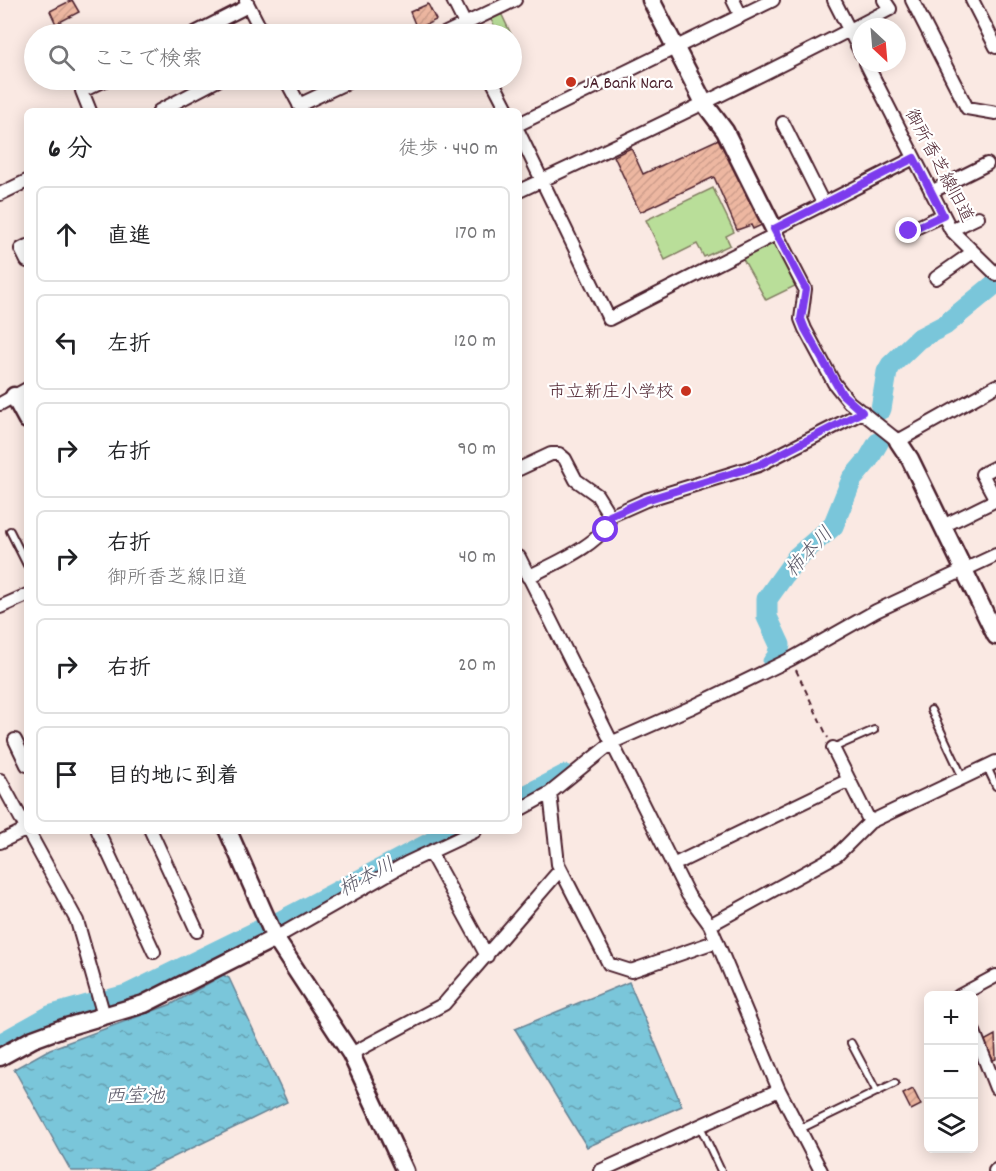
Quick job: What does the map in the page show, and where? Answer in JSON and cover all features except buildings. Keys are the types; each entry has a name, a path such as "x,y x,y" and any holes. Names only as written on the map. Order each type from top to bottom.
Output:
{"street":[{"path":"453,0 465,24"},
{"path":"475,24 515,0"},
{"path":"651,0 704,104 725,130 806,289 801,319 805,329 842,394 898,441 910,459 996,636"},
{"path":"733,0 741,16"},
{"path":"522,123 773,0"},
{"path":"834,0 852,34"},
{"path":"522,190 704,104 890,9 884,0"},
{"path":"912,0 967,108 996,113"},
{"path":"972,0 996,46"},
{"path":"210,24 247,2 258,24"},
{"name":"御所香芝線旧道","path":"871,72 951,230 996,274"},
{"path":"84,90 82,91 89,108"},
{"path":"165,108 199,90"},
{"path":"291,90 300,108"},
{"path":"302,108 334,90"},
{"path":"497,90 506,108"},
{"path":"783,123 823,203"},
{"path":"522,139 609,319 823,203 914,158"},
{"path":"931,192 987,164"},
{"path":"0,194 24,182"},
{"path":"909,231 943,215"},
{"path":"951,230 978,217"},
{"path":"936,278 973,252"},
{"path":"898,441 996,386"},
{"path":"14,396 24,414"},
{"path":"610,516 646,500 759,465 862,412"},
{"path":"522,468 551,454 559,454 565,459 576,480 597,495 610,516 606,530 585,546 528,577"},
{"path":"943,526 996,500 982,474 996,467"},
{"path":"522,808 550,794 613,742 790,659 876,611 996,555"},
{"path":"522,564 688,895 710,925 779,1090 821,1171"},
{"path":"2,603 24,596"},
{"path":"15,740 24,759"},
{"path":"833,748 870,822"},
{"path":"710,925 837,855 870,822 991,765"},
{"path":"0,780 24,825"},
{"path":"673,865 849,780"},
{"path":"550,794 560,870 609,964 631,971 717,941"},
{"path":"0,842 24,830"},
{"path":"29,834 78,921 104,1016"},
{"path":"99,834 154,952"},
{"path":"152,834 197,931"},
{"path":"229,834 275,938 351,1054 405,1171"},
{"path":"0,1057 33,1039 144,1004 275,938 430,852 469,834"},
{"path":"430,852 487,956"},
{"path":"351,1054 444,1004 560,870"},
{"path":"968,991 996,976"},
{"path":"978,1042 996,1088"},
{"path":"600,1171 779,1090"}],"lane":[{"path":"10,531 24,559"},
{"path":"931,710 963,779"},
{"path":"833,748 874,730"},
{"path":"991,765 996,786"},
{"path":"851,1043 877,1092"},
{"path":"799,1129 895,1083"},
{"path":"700,1126 722,1171"}],"path":[{"path":"790,659 833,748"}],"green space":[{"path":"500,11 506,24 493,24 489,16"},
{"path":"713,188 734,232 726,236 730,245 704,257 697,244 665,260 646,220"},
{"path":"774,242 797,285 766,300 742,257"}],"water":[{"name":"西室池","path":"223,975 229,978 287,1102 145,1171 71,1171 14,1069 50,1049 172,1004"},
{"path":"629,982 682,1106 587,1147 515,1029"}],"waterway":[{"name":"柿本川","path":"881,409 887,372 891,365 918,339 945,325 996,283"},
{"name":"柿本川","path":"773,662 780,645 767,617 767,599 797,557 833,526 852,479 868,460 878,443"},
{"name":"柿本川","path":"522,797 565,775"},
{"name":"柿本川","path":"279,922 447,834"},
{"name":"柿本川","path":"105,1001 127,995 260,930"},
{"name":"柿本川","path":"0,1044 52,1015 91,1004"}],"place":[{"name":"JA Bank Nara","path":"571,82"},
{"name":"市立新庄小学校","path":"686,391"}],"route":[{"path":"606,530 610,524 610,516 646,500 759,465 862,412 849,402 834,383 805,329 801,319 806,289 774,229 874,176 914,158 943,215 909,231"}]}
